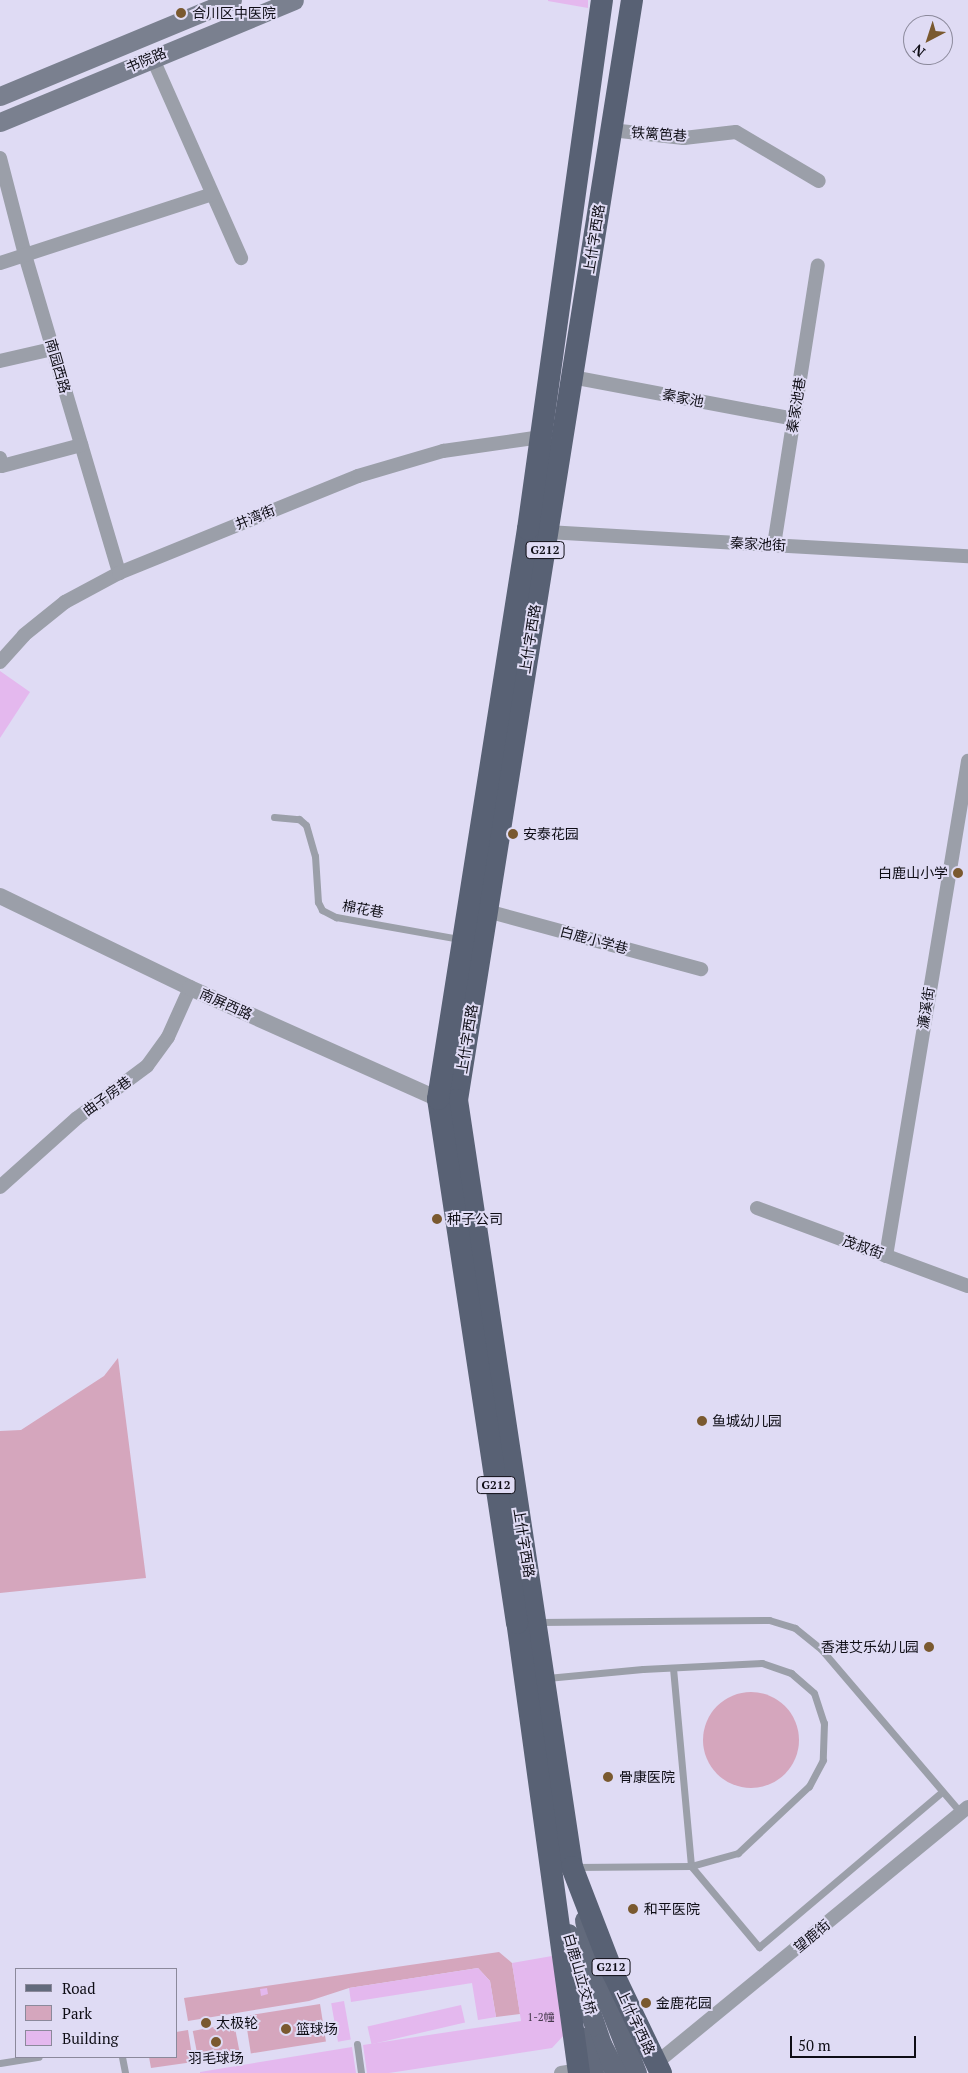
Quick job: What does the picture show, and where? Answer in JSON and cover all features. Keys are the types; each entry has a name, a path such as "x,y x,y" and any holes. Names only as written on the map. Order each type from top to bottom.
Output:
{"highway":[{"name":"上什字西路","path":"602,0 541,437 463,939 447,1100 563,1869 613,1973 653,2071"},
{"name":"上什字西路","path":"580,2071 570,2004 563,1869 544,1679 536,1622 447,1100 487,912 632,0"}],"main road":[{"name":"书院路","path":"0,96 232,0"},
{"name":"书院路","path":"0,122 152,57 294,0"},
{"name":"白鹿山立交桥","path":"563,1869 580,1982 601,2044 616,2073"}],"street":[{"path":"152,57 241,258"},
{"name":"铁篱笆巷","path":"611,130 684,138 736,132 819,180"},
{"name":"南园西路","path":"0,158 25,255 119,573"},
{"path":"0,263 212,194"},
{"name":"秦家池巷","path":"774,545 818,265"},
{"path":"0,361 52,349"},
{"name":"秦家池","path":"572,377 794,419"},
{"name":"井湾街","path":"0,662 24,635 65,602 119,573 358,476 443,451 541,437"},
{"path":"0,458 2,466 81,445"},
{"name":"秦家池街","path":"547,532 968,556"},
{"name":"濂溪街","path":"886,1256 968,762"},
{"name":"南屏西路","path":"0,896 190,988 447,1100"},
{"name":"白鹿小学巷","path":"487,912 701,969"},
{"name":"曲子房巷","path":"0,1187 77,1118 147,1066 168,1037 190,988"},
{"name":"茂叔街","path":"757,1208 968,1286"},
{"name":"望鹿街","path":"653,2071 964,1810"}],"lane":[{"name":"棉花巷","path":"274,817 299,820 306,825 314,856 318,902 330,915 463,939"},
{"path":"536,1622 769,1620 795,1628 820,1649 942,1792 964,1810"},
{"path":"544,1679 673,1668 762,1663 792,1673 814,1693 824,1723 823,1760 809,1786 738,1853 692,1866 563,1869"},
{"path":"673,1668 692,1866 758,1946 942,1792"},
{"path":"357,2044 361,2073"},
{"path":"0,2063 32,2058"},
{"path":"122,2058 125,2073"}],"green space":[{"path":"118,1358 146,1578 0,1593 0,1431 21,1430 104,1376"},
{"path":"751,1692 769,1696 785,1706 795,1722 799,1740 795,1758 785,1774 769,1784 751,1788 733,1784 717,1774 707,1758 703,1740 707,1722 717,1706 733,1696"},
{"path":"499,1952 512,1963 520,2014 496,2017 490,1981 478,1968 349,1988 309,2001 188,2021 184,1998"},
{"name":"篮球场","path":"320,2004 326,2042 251,2053 245,2016"},
{"name":"羽毛球场","path":"234,2023 240,2055 199,2063 193,2031"},
{"name":"羽毛球场","path":"188,2030 193,2062 151,2068 149,2058 178,2058 178,2032"}],"building":[{"path":"588,0 588,8 548,1"},
{"path":"0,671 30,692 0,738"},
{"path":"552,1956 565,2034 552,2048 389,2073 367,2073 363,2045 521,2021 512,1963"},
{"path":"478,1968 490,1981 496,2017 478,2020 472,1983 351,2002 349,1988"},
{"path":"267,1988 268,1994 261,1996 260,1989"},
{"path":"344,2001 351,2039 338,2042 331,2003"},
{"path":"461,2005 465,2023 372,2044 367,2027"},
{"path":"352,2047 356,2073 200,2073 200,2072"}],"place":[{"name":"合川区中医院","path":"181,13"},
{"name":"安泰花园","path":"513,834"},
{"name":"白鹿山小学","path":"958,873"},
{"name":"种子公司","path":"437,1219"},
{"name":"鱼城幼儿园","path":"702,1421"},
{"name":"香港艾乐幼儿园","path":"929,1647"},
{"name":"骨康医院","path":"608,1777"},
{"name":"和平医院","path":"633,1909"},
{"name":"金鹿花园","path":"646,2003"},
{"name":"太极轮","path":"206,2023"},
{"name":"篮球场","path":"286,2029"},
{"name":"羽毛球场","path":"216,2042"}]}
